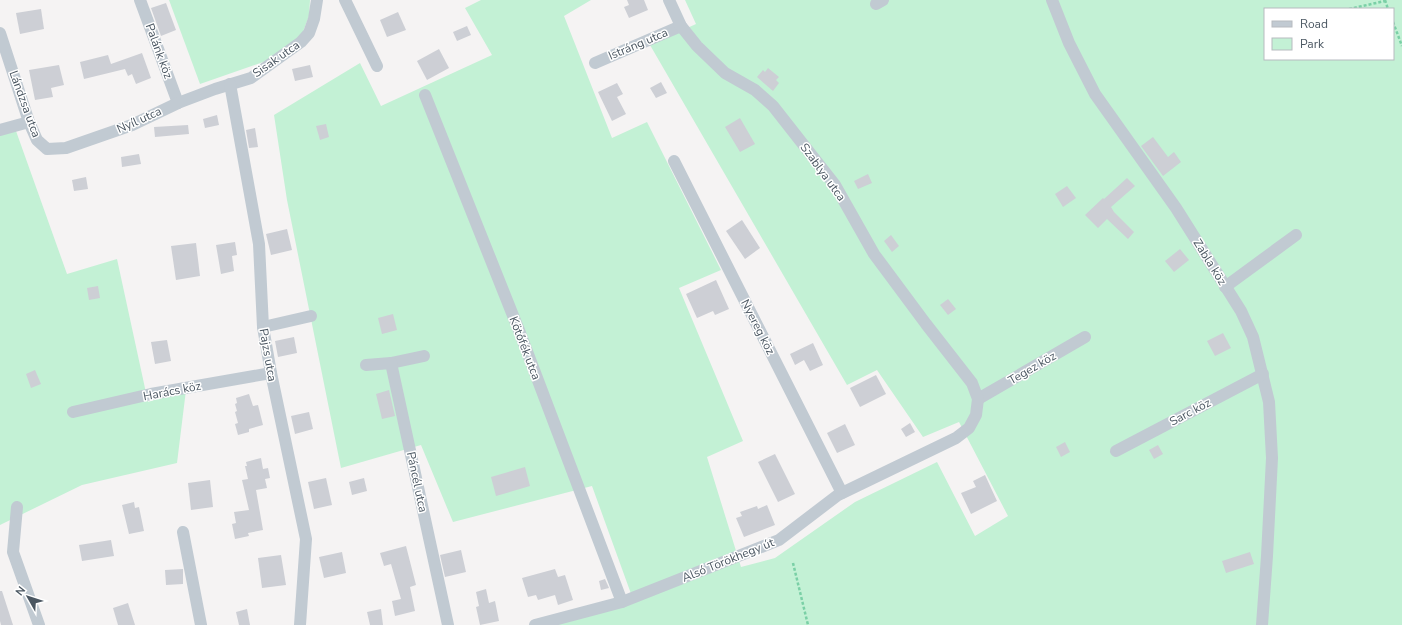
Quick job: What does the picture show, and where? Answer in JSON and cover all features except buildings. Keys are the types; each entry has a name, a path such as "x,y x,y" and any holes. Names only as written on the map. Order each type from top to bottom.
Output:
{"street":[{"name":"Palánk köz","path":"140,0 178,103"},
{"name":"Sisak utca","path":"230,84 251,78 301,42 309,33 314,19 317,0"},
{"path":"345,0 377,66"},
{"name":"Szablya utca","path":"669,0 682,26 697,46 725,73 754,90 773,106 835,185 874,254 926,324 972,382 978,399"},
{"name":"Zabla köz","path":"1052,0 1069,43 1094,94 1176,208 1241,310 1253,337 1269,402 1272,458 1262,625"},
{"name":"Istráng utca","path":"595,63 682,26"},
{"name":"Lándzsa utca","path":"0,33 37,140 47,149"},
{"name":"Nyíl utca","path":"47,149 66,148 132,125 204,92 230,84"},
{"name":"Pajzs utca","path":"230,84 259,244 263,327 271,373 306,540 300,625"},
{"name":"Kötőfék utca","path":"425,95 520,333 622,602"},
{"path":"0,130 30,122"},
{"name":"Nyereg köz","path":"674,161 842,493"},
{"path":"1225,287 1296,234"},
{"path":"263,327 311,316"},
{"name":"Tegez köz","path":"978,399 1085,337"},
{"path":"366,365 391,363 424,356"},
{"name":"Páncél utca","path":"391,363 448,625"},
{"name":"Harács köz","path":"73,412 151,394 271,373"},
{"name":"Sarc köz","path":"1116,451 1263,374"},
{"name":"Alsó Törökhegy út","path":"535,625 622,602 779,540 842,493 956,438 969,428 976,415 978,399"},
{"path":"17,507 12,552 39,625"},
{"path":"183,532 201,625"}],"path":[{"path":"1353,8 1385,0"},
{"path":"1394,25 1402,46"},
{"path":"793,563 808,625"}],"green space":[{"path":"169,0 310,0 309,16 301,37 283,55 200,84"},
{"path":"481,0 591,0 564,16 612,138 647,122 721,270 679,288 743,441 707,457 741,567 775,558 855,502 937,462 975,536 1008,516 959,422 923,437 877,370 847,385 650,45 696,24 685,0 1402,0 1402,625 555,625 634,602 592,486 453,522 421,445 341,468 287,200 274,115 360,63 381,106 492,55 465,8"},
{"path":"0,130 16,131 67,274 117,259 148,402 186,390 177,463 82,485 0,525"}]}
